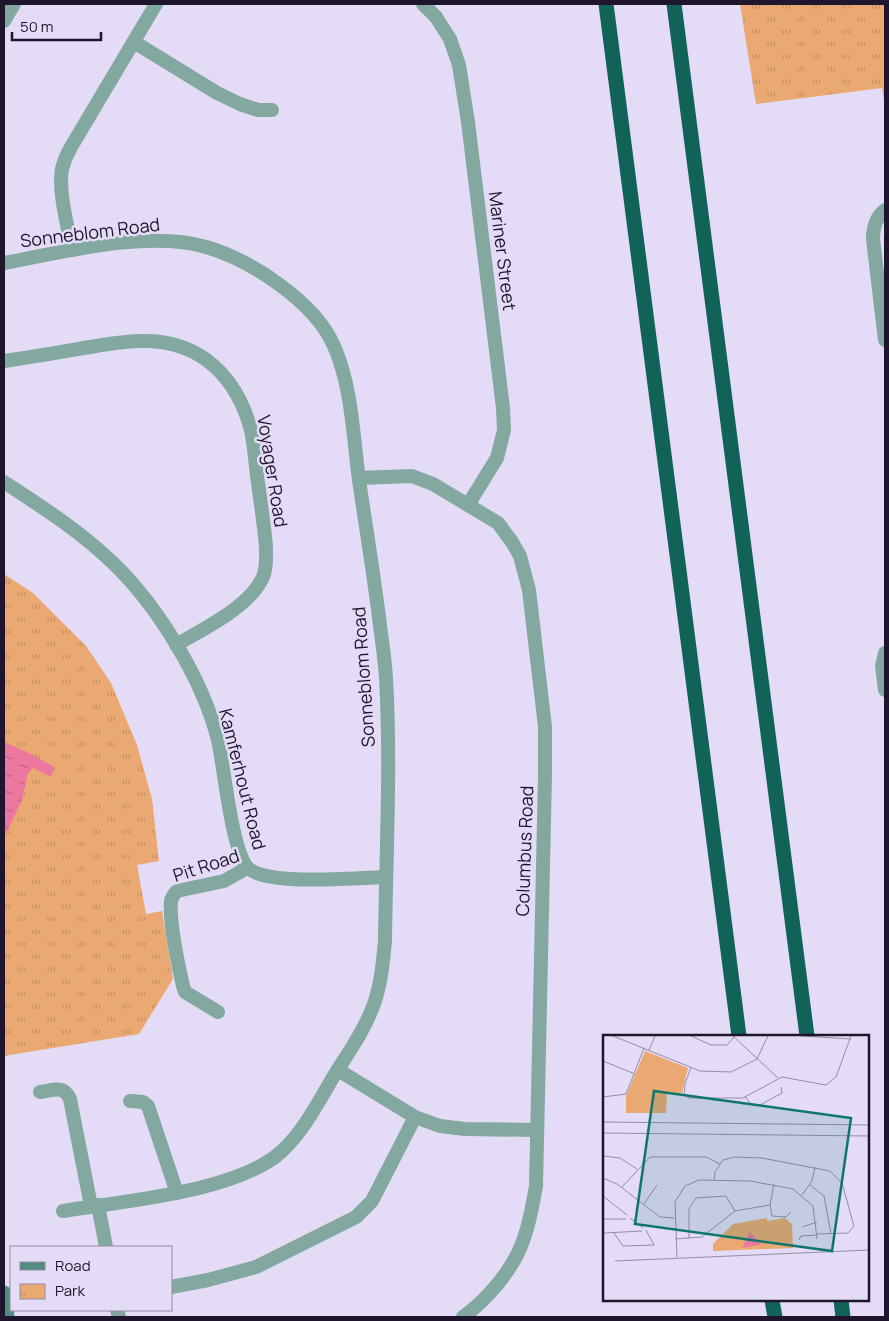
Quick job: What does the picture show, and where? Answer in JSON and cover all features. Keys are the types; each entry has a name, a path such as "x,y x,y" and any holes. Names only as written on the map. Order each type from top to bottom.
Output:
{"highway":[{"path":"606,4 739,1035"},
{"path":"674,4 807,1035"},
{"path":"772,1301 775,1317"},
{"path":"841,1301 843,1317"}],"street":[{"path":"4,21 14,4"},
{"path":"72,250 63,195 64,161 70,147 156,4"},
{"name":"Mariner Street","path":"423,4 436,17 450,39 459,65 503,408 504,430 497,458 468,505"},
{"path":"134,42 217,93 258,110 272,110"},
{"path":"885,210 877,218 873,227 885,340"},
{"name":"Sonneblom Road","path":"4,262 127,242 180,241 208,247 235,258 290,292 311,311 334,345 345,378 374,574 386,674 388,717 385,941 381,976 374,1005 338,1070 296,1137 280,1153 258,1168 236,1177 177,1193 63,1211"},
{"name":"Voyager Road","path":"4,362 125,342 167,342 182,346 211,363 226,377 238,394 251,432 265,538 266,561 264,576 257,589 246,599 176,645"},
{"name":"Columbus Road","path":"359,478 412,476 433,484 498,524 520,556 529,590 538,662 545,727 545,775 536,1186 526,1233 518,1253 487,1297 463,1317"},
{"name":"Kamferhout Road","path":"4,482 61,520 113,563 134,585 176,645 199,688 218,740 233,827 247,868"},
{"path":"885,653 882,666 885,690"},
{"name":"Pit Road","path":"218,1012 186,992 183,986 172,920 171,901 177,891 224,881 247,868 256,874 289,880 386,877"},
{"path":"338,1070 415,1118 440,1126 465,1129 537,1130"},
{"path":"40,1092 66,1091 70,1100 94,1206 106,1246"},
{"path":"130,1101 143,1102 148,1106 177,1193"},
{"path":"172,1286 225,1277 256,1267 356,1217 372,1201 415,1118"},
{"path":"4,1293 7,1317"}],"green space":[{"path":"740,4 885,4 885,106 882,88 756,104"},
{"path":"4,574 33,593 86,646 111,683 137,745 152,799 159,861 137,865 146,914 162,911 173,979 139,1034 4,1056"}],"water":[{"path":"4,742 54,767 51,777 33,768 28,773 22,800 7,832 4,834"}]}
